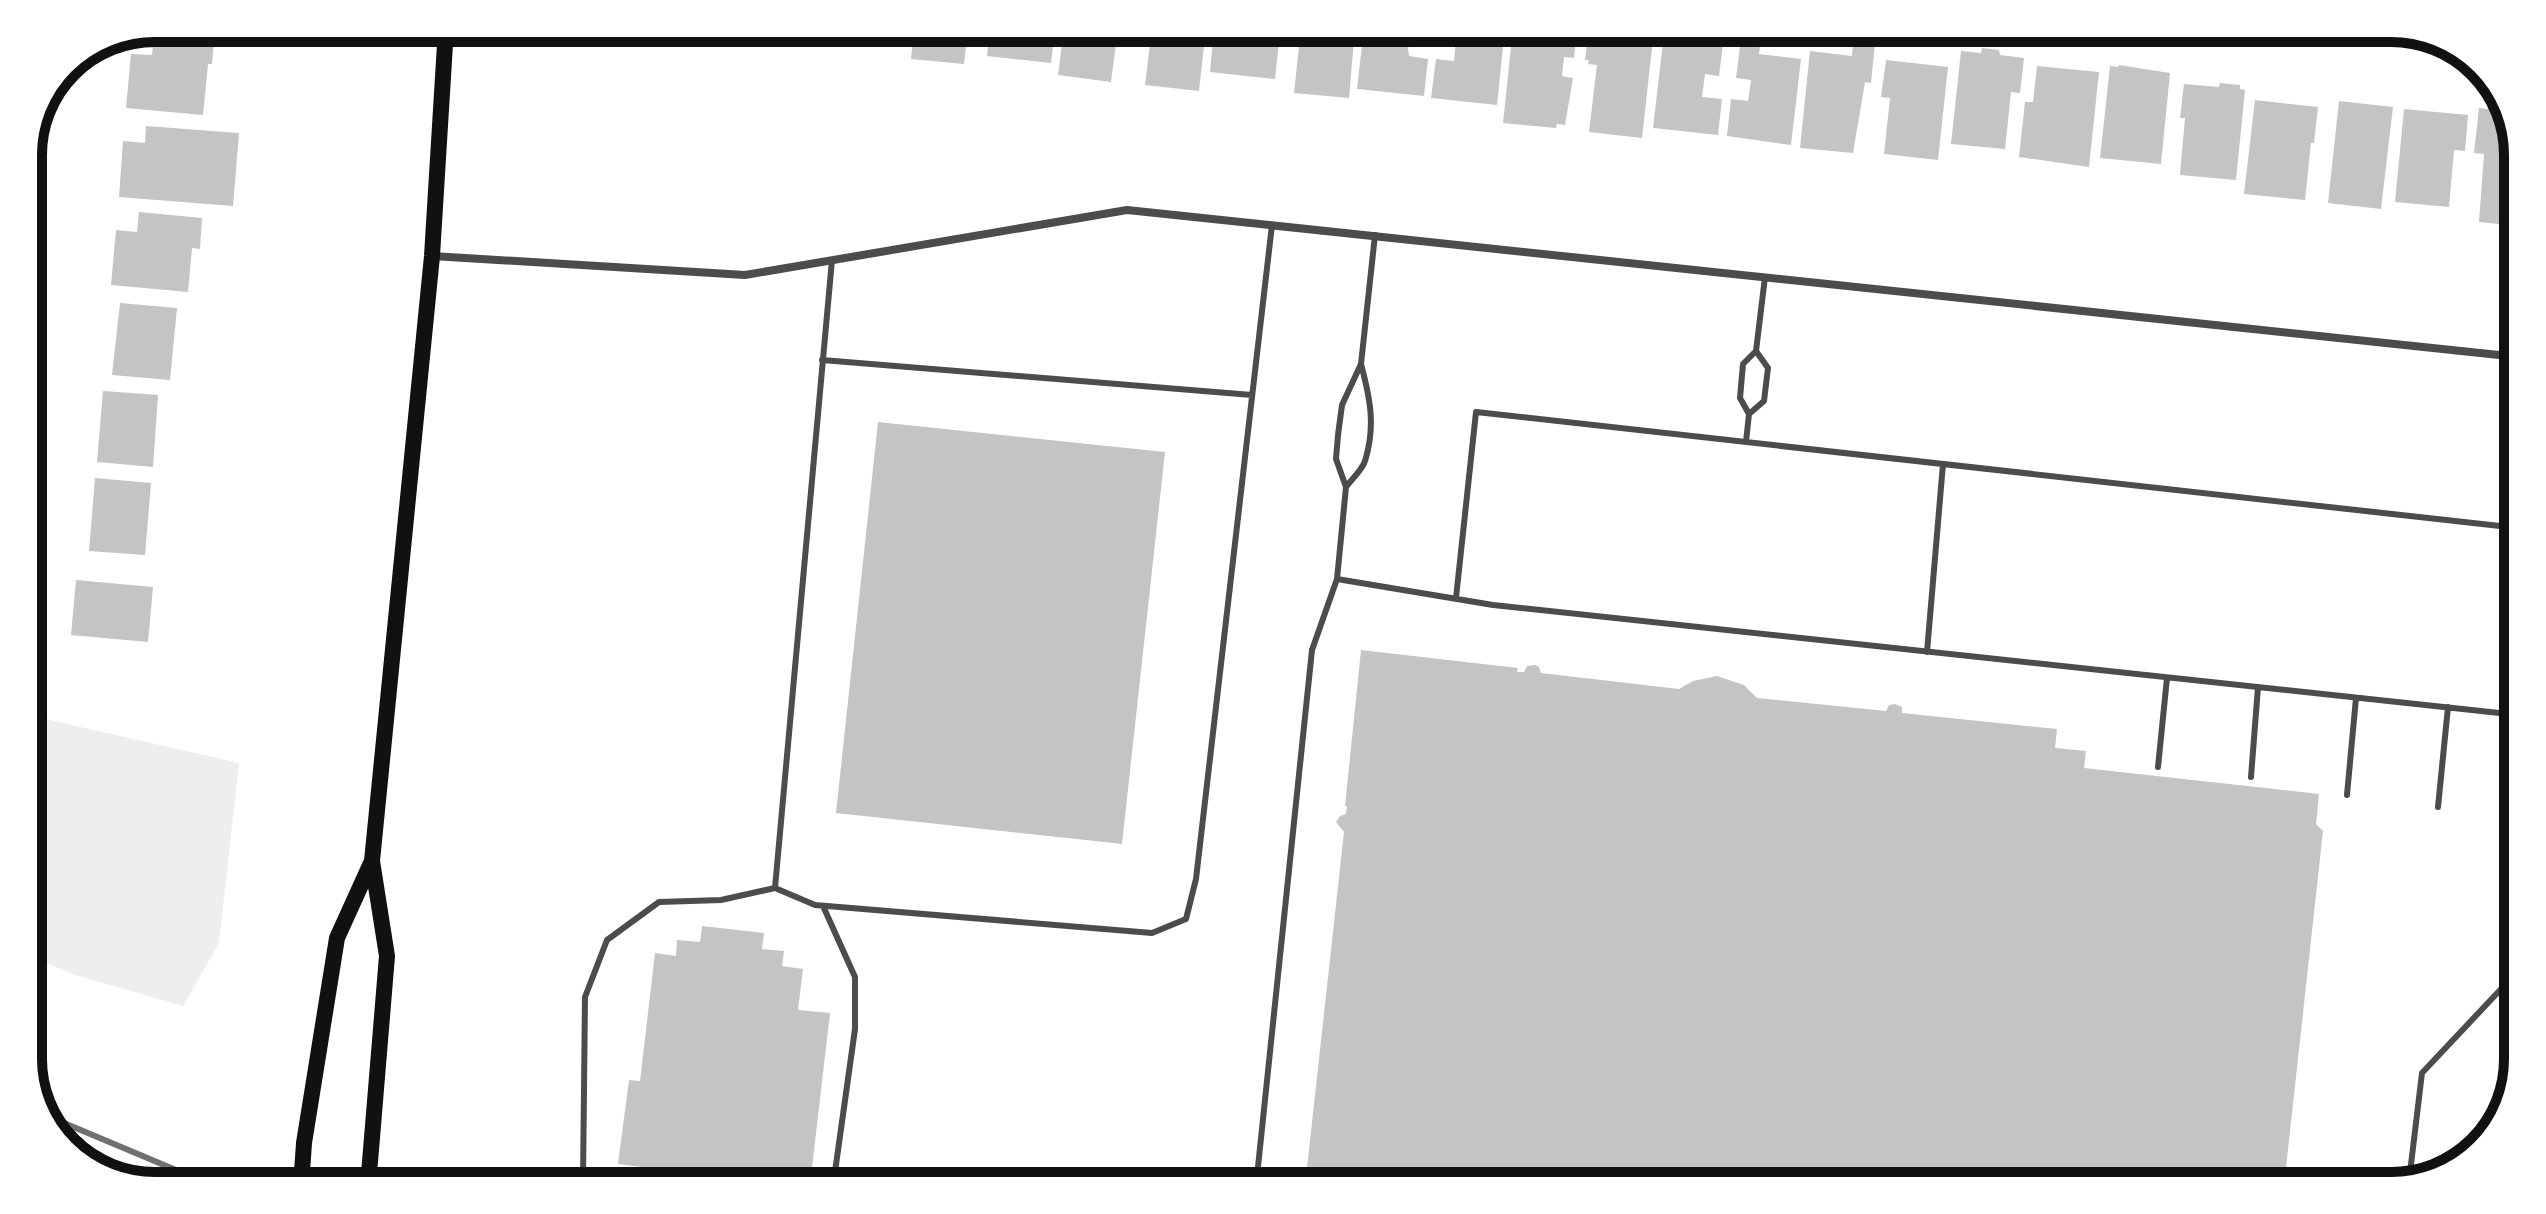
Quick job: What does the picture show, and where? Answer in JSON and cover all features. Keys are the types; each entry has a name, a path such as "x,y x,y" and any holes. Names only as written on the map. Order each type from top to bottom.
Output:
{"main road":[{"path":"369,1172 387,956 372,861 432,256 445,42"},
{"path":"302,1172 337,938 372,861"}],"street":[{"path":"432,256 745,275 1127,210 2504,356"}],"lane":[{"path":"583,1172 585,997 607,940 659,902 721,900 775,888 823,906 1152,933 1186,919 1196,879 1272,225"},
{"path":"1257,1172 1312,650 1337,579 1346,487 1336,459 1338,435 1342,405 1361,364 1375,235"},
{"path":"775,888 832,260"},
{"path":"1746,442 1749,414 1740,398 1743,364 1756,351 1765,277"},
{"path":"1749,414 1764,401 1768,368 1756,351"},
{"path":"822,360 1252,395"},
{"path":"1346,487 1365,463 1371,418 1372,405 1361,364"},
{"path":"1456,598 1476,412 2504,526"},
{"path":"1927,652 1943,464"},
{"path":"1337,579 1493,605 2504,713"},
{"path":"2158,767 2167,678"},
{"path":"2251,777 2258,687"},
{"path":"2347,795 2356,698"},
{"path":"2438,807 2448,707"},
{"path":"823,906 855,977 855,1029 835,1172"},
{"path":"2410,1170 2422,1073 2504,986"}],"shaded area":[{"path":"42,718 239,763 219,943 183,1006 72,974 42,961"}],"building":[{"path":"153,42 214,42 212,64 208,64 203,115 126,108 131,54 152,55"},
{"path":"913,42 966,42 964,64 911,59"},
{"path":"988,42 1053,42 1051,63 987,56"},
{"path":"1062,42 1116,42 1111,82 1058,75"},
{"path":"1150,42 1204,42 1199,91 1145,85"},
{"path":"1213,42 1279,42 1275,79 1210,72"},
{"path":"1299,42 1354,42 1349,98 1294,93"},
{"path":"1362,42 1409,42 1409,56 1428,59 1424,96 1357,89"},
{"path":"1456,42 1504,42 1497,105 1431,98 1436,59 1454,61"},
{"path":"1512,42 1576,42 1574,58 1564,57 1562,76 1573,78 1565,125 1557,124 1556,128 1503,123"},
{"path":"1587,42 1653,42 1642,138 1589,132 1597,65 1588,64 1589,60 1585,60"},
{"path":"1663,42 1704,47 1704,42 1723,42 1719,76 1705,74 1702,97 1722,99 1718,135 1653,128"},
{"path":"1740,42 1761,42 1759,54 1801,59 1791,145 1727,136 1731,99 1748,101 1751,80 1736,78"},
{"path":"1853,42 1875,44 1871,83 1865,82 1853,153 1800,148 1810,51 1852,56"},
{"path":"1982,48 1999,50 2000,55 2024,58 2020,93 2011,92 2005,149 1951,144 1961,51 1981,53"},
{"path":"1886,60 1948,67 1938,160 1884,154 1890,98 1881,97"},
{"path":"2037,66 2099,72 2089,167 2019,157 2025,102 2033,102"},
{"path":"2110,66 2170,73 2161,164 2100,158"},
{"path":"2220,83 2240,85 2240,89 2245,90 2236,180 2180,175 2185,118 2180,118 2184,84 2219,87"},
{"path":"2255,100 2318,107 2305,200 2244,194"},
{"path":"2339,101 2393,107 2381,209 2328,203"},
{"path":"2479,108 2494,110 2504,148 2504,224 2479,222 2484,154 2474,153"},
{"path":"2404,109 2468,115 2465,151 2454,150 2449,207 2395,202"},
{"path":"146,126 239,133 233,206 119,197 123,141 145,143"},
{"path":"139,212 202,218 200,249 192,248 188,292 111,285 116,230 137,232"},
{"path":"120,303 177,308 170,380 112,375"},
{"path":"103,391 158,395 153,467 97,462"},
{"path":"878,422 1165,452 1122,844 836,813"},
{"path":"95,478 151,483 145,555 89,551"},
{"path":"76,580 153,587 148,642 71,635"},
{"path":"1361,650 1518,668 1517,672 1524,672 1527,666 1535,665 1541,673 1679,689 1693,681 1717,676 1744,685 1757,698 1886,711 1889,705 1895,704 1902,707 1902,713 2057,729 2055,748 2086,751 2084,768 2319,794 2316,824 2323,831 2286,1172 1307,1172 1344,832 1336,822 1346,814"},
{"path":"702,926 764,933 762,949 784,951 782,966 803,969 798,1010 830,1013 812,1172 657,1172 657,1169 618,1164 629,1080 640,1081 655,953 676,956 677,940 700,942"}],"railway":[{"path":"61,1122 181,1172"}]}
